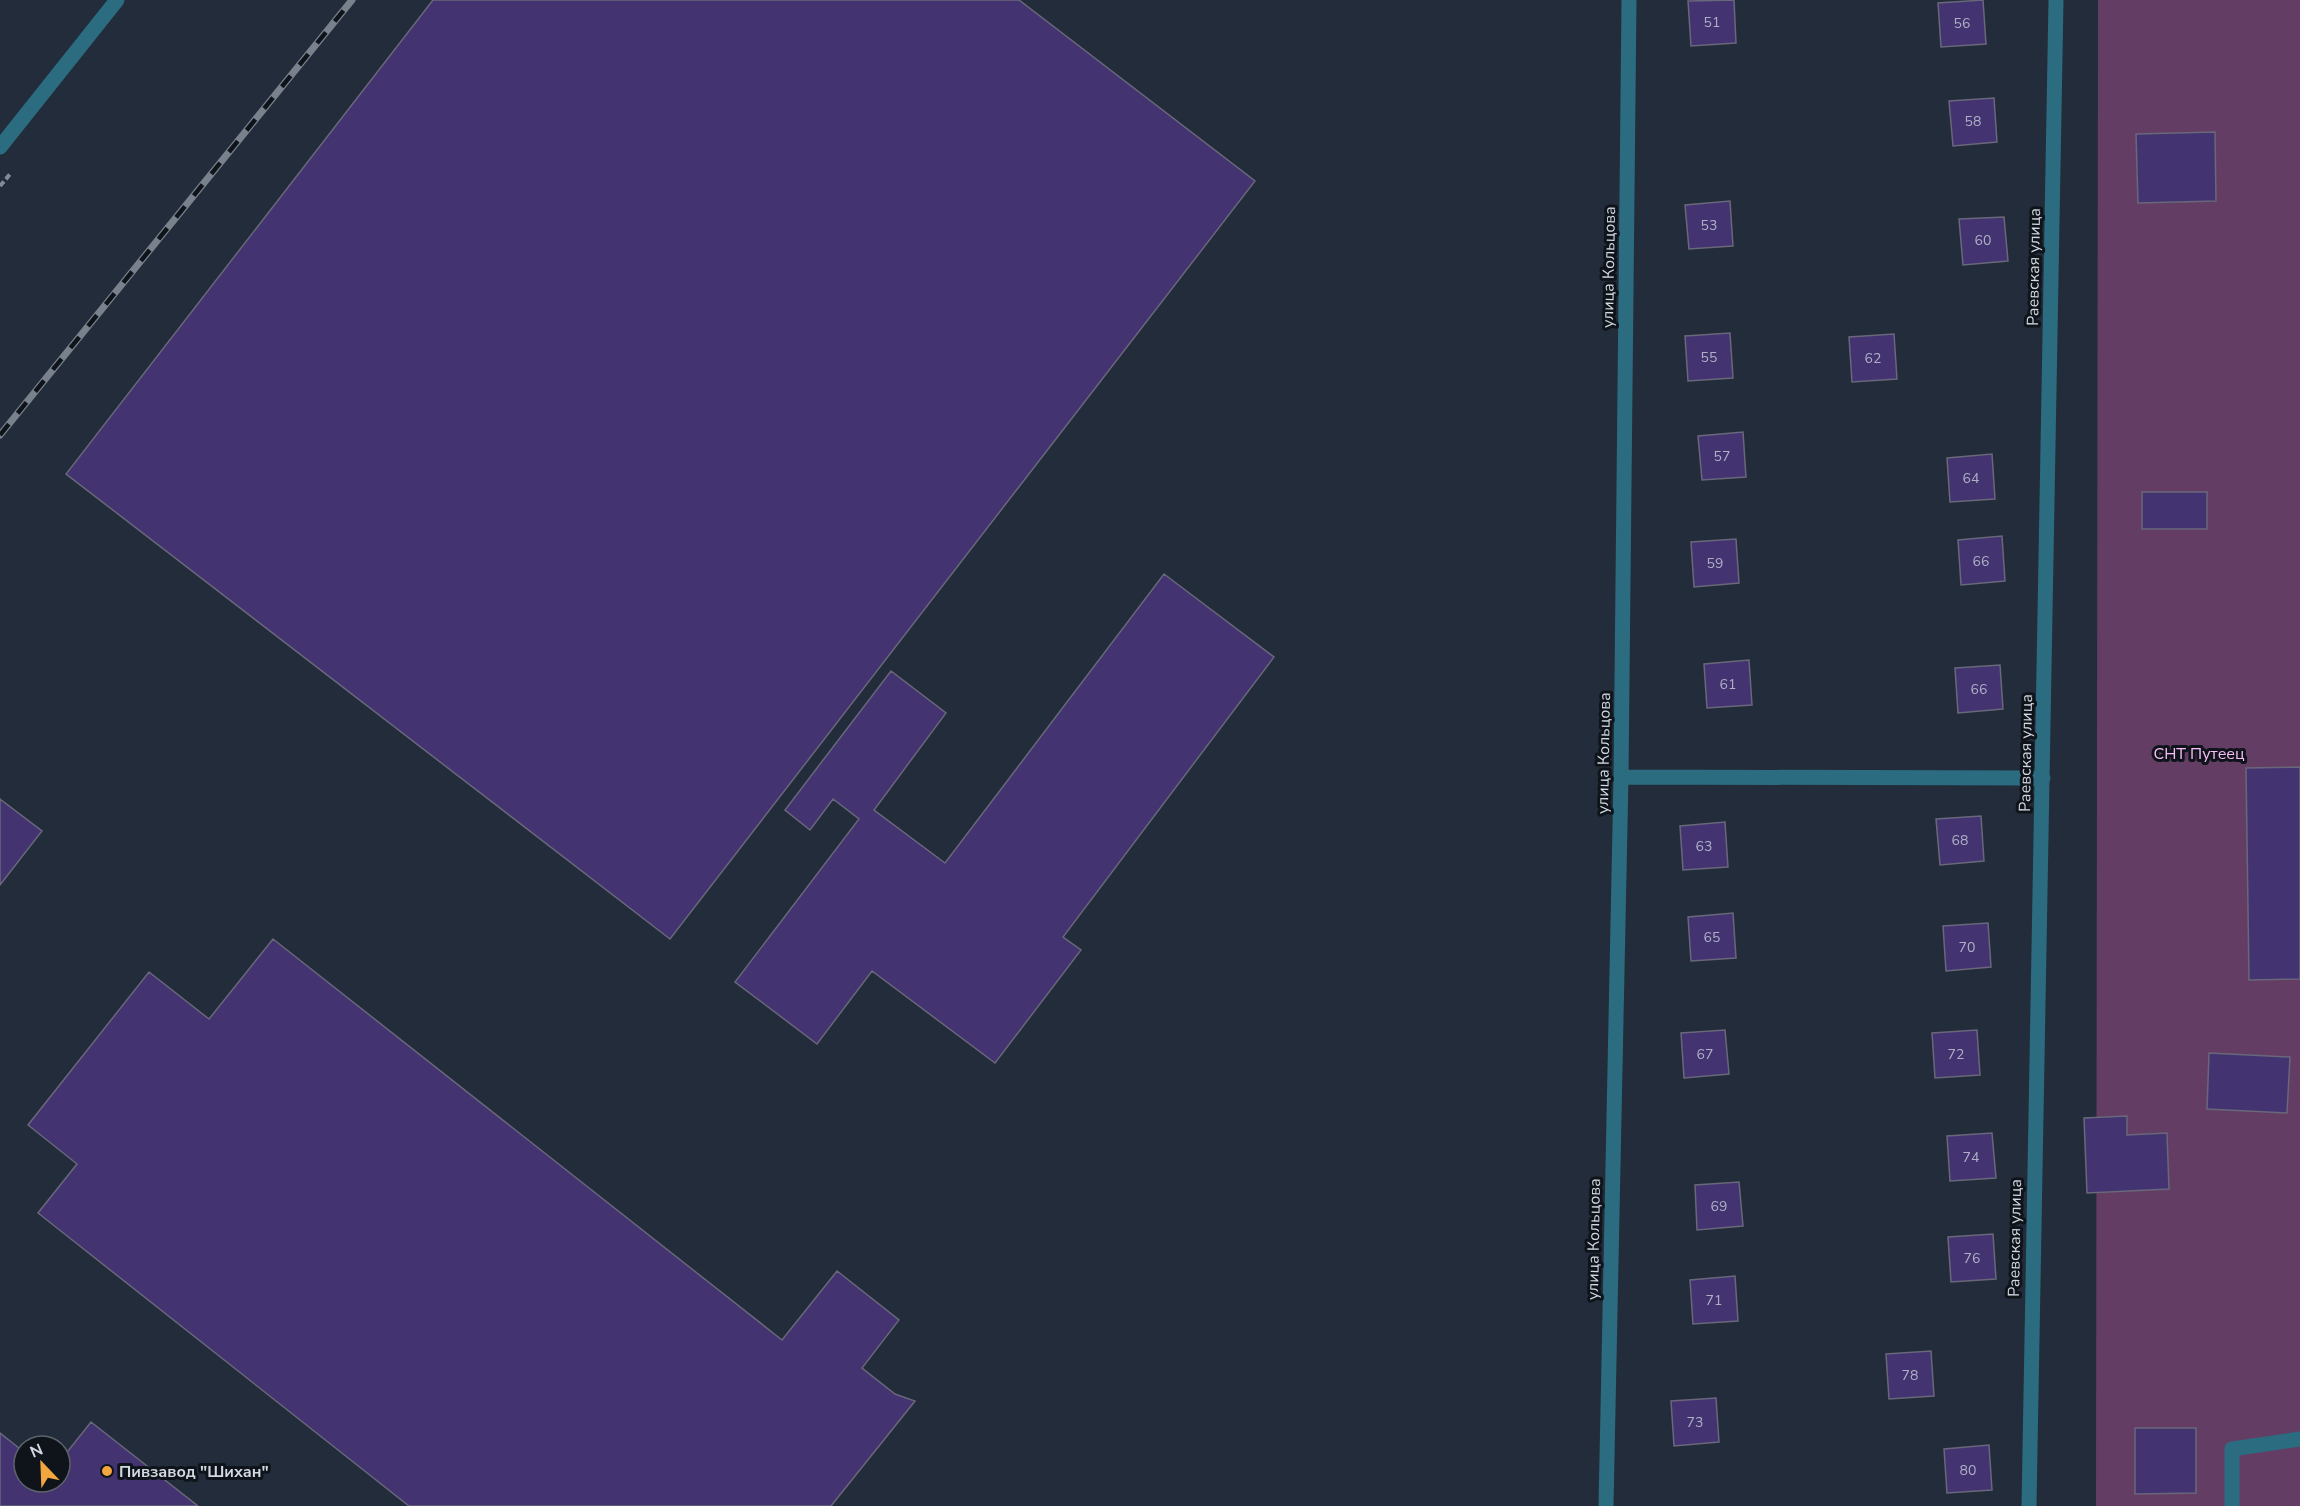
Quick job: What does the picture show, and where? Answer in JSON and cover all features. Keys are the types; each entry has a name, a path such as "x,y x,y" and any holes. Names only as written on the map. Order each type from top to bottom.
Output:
{"street":[{"path":"0,147 117,0"},
{"name":"улица Кольцова","path":"1606,1506 1621,777 1629,0"},
{"name":"Раевская улица","path":"2029,1506 2056,0"},
{"path":"1621,777 2043,778"},
{"path":"2232,1506 2232,1449 2300,1439"}],"green space":[{"name":"СНТ Путеец","path":"2098,0 2300,0 2300,1506 2096,1506"}],"building":[{"path":"433,0 1019,0 1255,181 670,939 66,474"},
{"path":"1734,0 1736,43 1691,46 1688,1"},
{"path":"1983,0 1986,44 1941,47 1938,3"},
{"path":"1994,98 1997,142 1953,146 1949,101"},
{"path":"2215,132 2216,201 2138,203 2136,134"},
{"path":"1730,201 1733,246 1689,249 1685,205"},
{"path":"2004,217 2008,261 1963,265 1959,219"},
{"path":"1730,333 1733,378 1688,381 1685,336"},
{"path":"1894,334 1897,379 1852,382 1849,337"},
{"path":"1743,432 1746,477 1702,480 1698,436"},
{"path":"1992,454 1995,499 1950,502 1947,458"},
{"path":"2142,492 2207,492 2207,529 2142,529"},
{"path":"2002,536 2005,581 1961,585 1958,540"},
{"path":"1736,539 1739,583 1694,587 1691,542"},
{"path":"1164,574 1274,657 1063,937 1081,950 995,1063 872,971 817,1044 735,982 859,819 833,799 810,830 785,810 891,671 946,713 874,810 945,863"},
{"path":"1749,660 1752,705 1707,708 1704,664"},
{"path":"2000,665 2003,709 1958,713 1955,668"},
{"path":"2300,767 2300,979 2249,980 2246,768"},
{"path":"0,799 42,831 0,885"},
{"path":"1981,816 1984,861 1940,865 1936,819"},
{"path":"1725,822 1728,867 1683,870 1680,826"},
{"path":"1733,913 1736,958 1691,961 1688,917"},
{"path":"1988,923 1991,967 1946,971 1943,926"},
{"path":"273,939 782,1340 837,1271 899,1320 862,1368 895,1394 915,1401 831,1506 409,1506 38,1213 77,1164 28,1125 149,972 209,1019"},
{"path":"1725,1030 1729,1074 1684,1078 1681,1033"},
{"path":"1977,1030 1980,1075 1935,1078 1932,1033"},
{"path":"2209,1053 2290,1057 2287,1113 2207,1109"},
{"path":"2127,1116 2127,1135 2167,1133 2169,1189 2087,1193 2084,1118"},
{"path":"1992,1133 1996,1178 1950,1181 1947,1136"},
{"path":"1739,1182 1743,1226 1697,1230 1695,1185"},
{"path":"1993,1234 1996,1279 1951,1282 1948,1237"},
{"path":"1735,1276 1738,1321 1693,1324 1690,1280"},
{"path":"1931,1351 1934,1396 1889,1399 1886,1354"},
{"path":"1716,1398 1719,1442 1674,1446 1671,1401"},
{"name":"Пивзавод \"Шихан\"","path":"91,1422 198,1506 0,1506 0,1433 12,1442 12,1494 72,1494 72,1446"},
{"path":"2135,1428 2196,1428 2196,1493 2135,1494"},
{"path":"1989,1445 1992,1490 1947,1493 1944,1449"}],"railway":[{"path":"0,435 352,0"}],"place":[{"name":"Пивзавод \"Шихан\"","path":"107,1471"}]}
